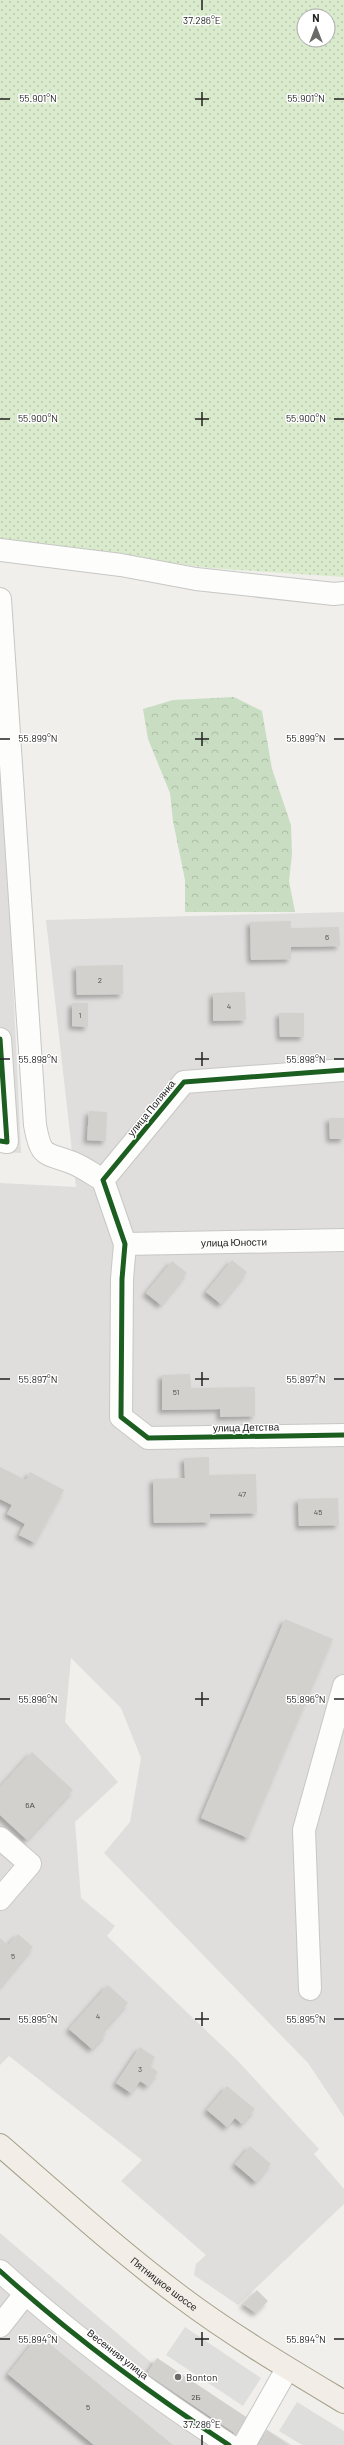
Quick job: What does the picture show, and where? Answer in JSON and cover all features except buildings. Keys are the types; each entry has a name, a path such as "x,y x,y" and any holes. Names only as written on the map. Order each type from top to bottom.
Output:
{"main road":[{"name":"Пятницкое шоссе","path":"0,2146 101,2232 182,2297 287,2369 344,2402"}],"street":[{"path":"0,550 121,565 196,579 334,594 344,593"},
{"path":"0,599 35,1125 38,1146 49,1157 73,1163 103,1180 124,1244"},
{"path":"0,1039 7,1142 0,1141"},
{"name":"улица Полянка","path":"103,1180 184,1082 344,1070"},
{"name":"улица Юности","path":"124,1244 344,1240"},
{"name":"улица Детства","path":"124,1244 122,1279 121,1417 148,1438 344,1435"},
{"path":"310,1990 304,1830 344,1686"},
{"path":"0,1838 30,1864 0,1899"},
{"name":"Весенняя улица","path":"0,2271 25,2294 166,2404 229,2445"},
{"path":"0,2326 25,2294"},
{"path":"244,2445 287,2369"}],"shaded area":[{"path":"0,714 3,767 21,1153 0,1152"},
{"path":"344,912 344,2117 308,2063 104,1853 130,1822 141,1758 121,1708 71,1658 65,1722 118,1782 75,1822 81,1898 115,1926 107,1936 237,2060 319,2149 314,2154 344,2189 344,2204 238,2305 194,2275 196,2264 206,2255 121,2181 142,2160 9,2056 0,2065 0,1183 76,1187 46,920"},
{"path":"0,2233 153,2364 157,2358 248,2418 262,2436 266,2429 292,2445 0,2445"},
{"path":"185,2327 261,2378 243,2406 166,2355"},
{"path":"297,2402 344,2431 344,2445 302,2445 279,2431"}],"green space":[{"path":"0,0 344,0 344,577 210,568 0,541"},
{"path":"234,697 262,711 272,769 291,825 292,854 289,881 295,912 185,912 185,880 173,821 170,793 148,739 143,709 173,700"}],"cycle path":[{"path":"0,1039 7,1142 0,1141"},
{"path":"344,1070 184,1082 103,1180 125,1244 122,1279 121,1417 148,1438 344,1435"},
{"path":"0,2271 54,2318 111,2362 169,2405 229,2445"}],"place":[{"name":"Bonton","path":"178,2377"}]}
